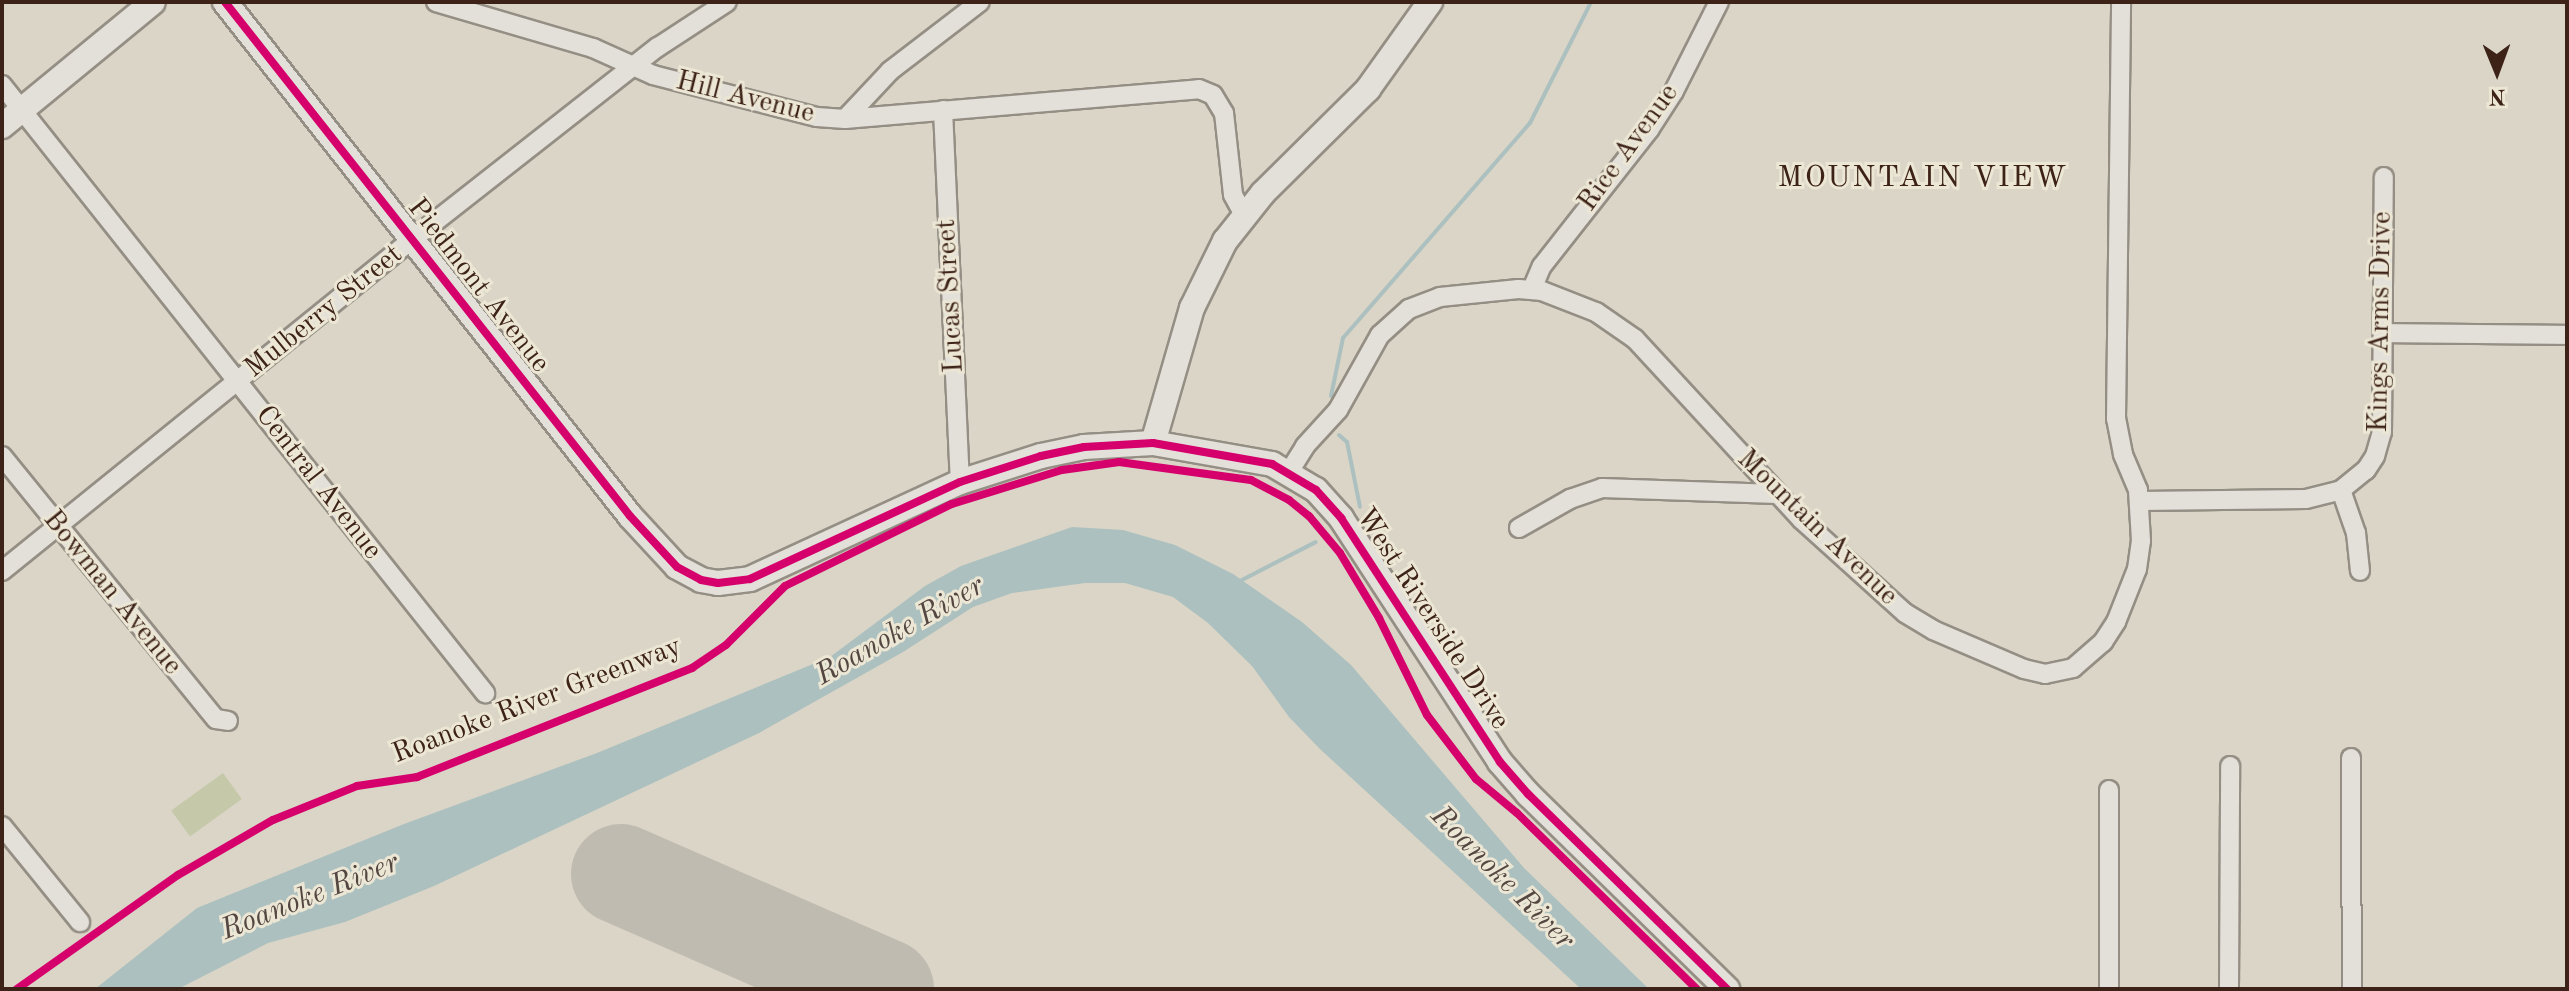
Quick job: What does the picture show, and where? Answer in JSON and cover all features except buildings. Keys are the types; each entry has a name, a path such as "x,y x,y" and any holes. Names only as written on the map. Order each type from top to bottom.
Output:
{"street":[{"path":"2,126 153,2"},
{"name":"Piedmont Avenue","path":"225,2 630,516 677,567 710,581"},
{"name":"Hill Avenue","path":"436,2 593,48 653,75 802,115 845,119 1199,89 1220,103 1224,113 1233,195 1244,215"},
{"name":"Mulberry Street","path":"2,571 414,238 634,66 727,2"},
{"path":"845,119 890,71 980,2"},
{"path":"1153,443 1192,308 1225,241 1244,215 1351,109 1430,2"},
{"name":"Rice Avenue","path":"1532,289 1542,266 1657,117 1719,2"},
{"name":"Mountain Avenue","path":"1289,472 1305,446 1338,410 1371,349 1394,320 1409,309 1440,297 1532,289 1566,298 1626,331 1777,494 1879,593 1905,613 1946,636 2024,669 2045,674 2073,668 2087,659 2116,622 2137,569 2141,541 2140,501 2116,419 2121,2"},
{"name":"Central Avenue","path":"2,85 485,693"},
{"name":"Lucas Street","path":"943,110 960,482"},
{"name":"Kings Arms Drive","path":"2341,490 2366,470 2380,443 2385,333 2384,177"},
{"path":"2385,333 2567,335"},
{"name":"West Riverside Drive","path":"710,581 750,579 960,482 1041,456 1084,447 1153,443 1239,456 1289,472 1316,490 1341,518 1500,762 1528,794 1727,989"},
{"name":"Bowman Avenue","path":"2,456 216,719 228,721"},
{"path":"1519,528 1570,499 1602,488 1777,494"},
{"path":"2140,501 2306,499 2341,490 2356,533 2360,571"},
{"path":"2351,758 2352,989"},
{"path":"2229,989 2230,766"},
{"path":"2109,790 2109,989"},
{"path":"2,826 80,922"}],"green space":[{"path":"223,773 242,799 190,837 171,811"}],"water":[{"name":"Roanoke River","path":"1072,527 1123,530 1175,545 1233,574 1302,622 1351,665 1524,868 1649,989 1581,989 1320,749 1289,717 1252,666 1208,623 1173,597 1125,583 1085,583 1012,593 973,607 903,652 759,733 434,886 345,922 268,943 178,989 95,989 197,908 404,824 597,753 830,657 925,586 961,566"}],"waterway":[{"path":"1331,396 1343,338 1530,123 1591,2"},
{"path":"1339,435 1347,442 1360,507"},
{"path":"1240,581 1316,542"}],"runway":[{"path":"621,874 884,989"}],"cycle path":[{"path":"225,2 630,516 677,567 701,580 718,583 750,579 960,482 1041,456 1084,447 1153,443 1272,464 1316,490 1341,518 1500,762 1528,794 1727,989"},
{"name":"Roanoke River Greenway","path":"17,989 178,875 273,820 357,786 417,777 692,668 726,645 785,586 952,504 1062,470 1119,462 1251,480 1289,500 1309,516 1340,553 1379,618 1427,715 1476,779 1517,813 1697,989"}],"district":[{"name":"MOUNTAIN VIEW","path":"1923,178"}]}
